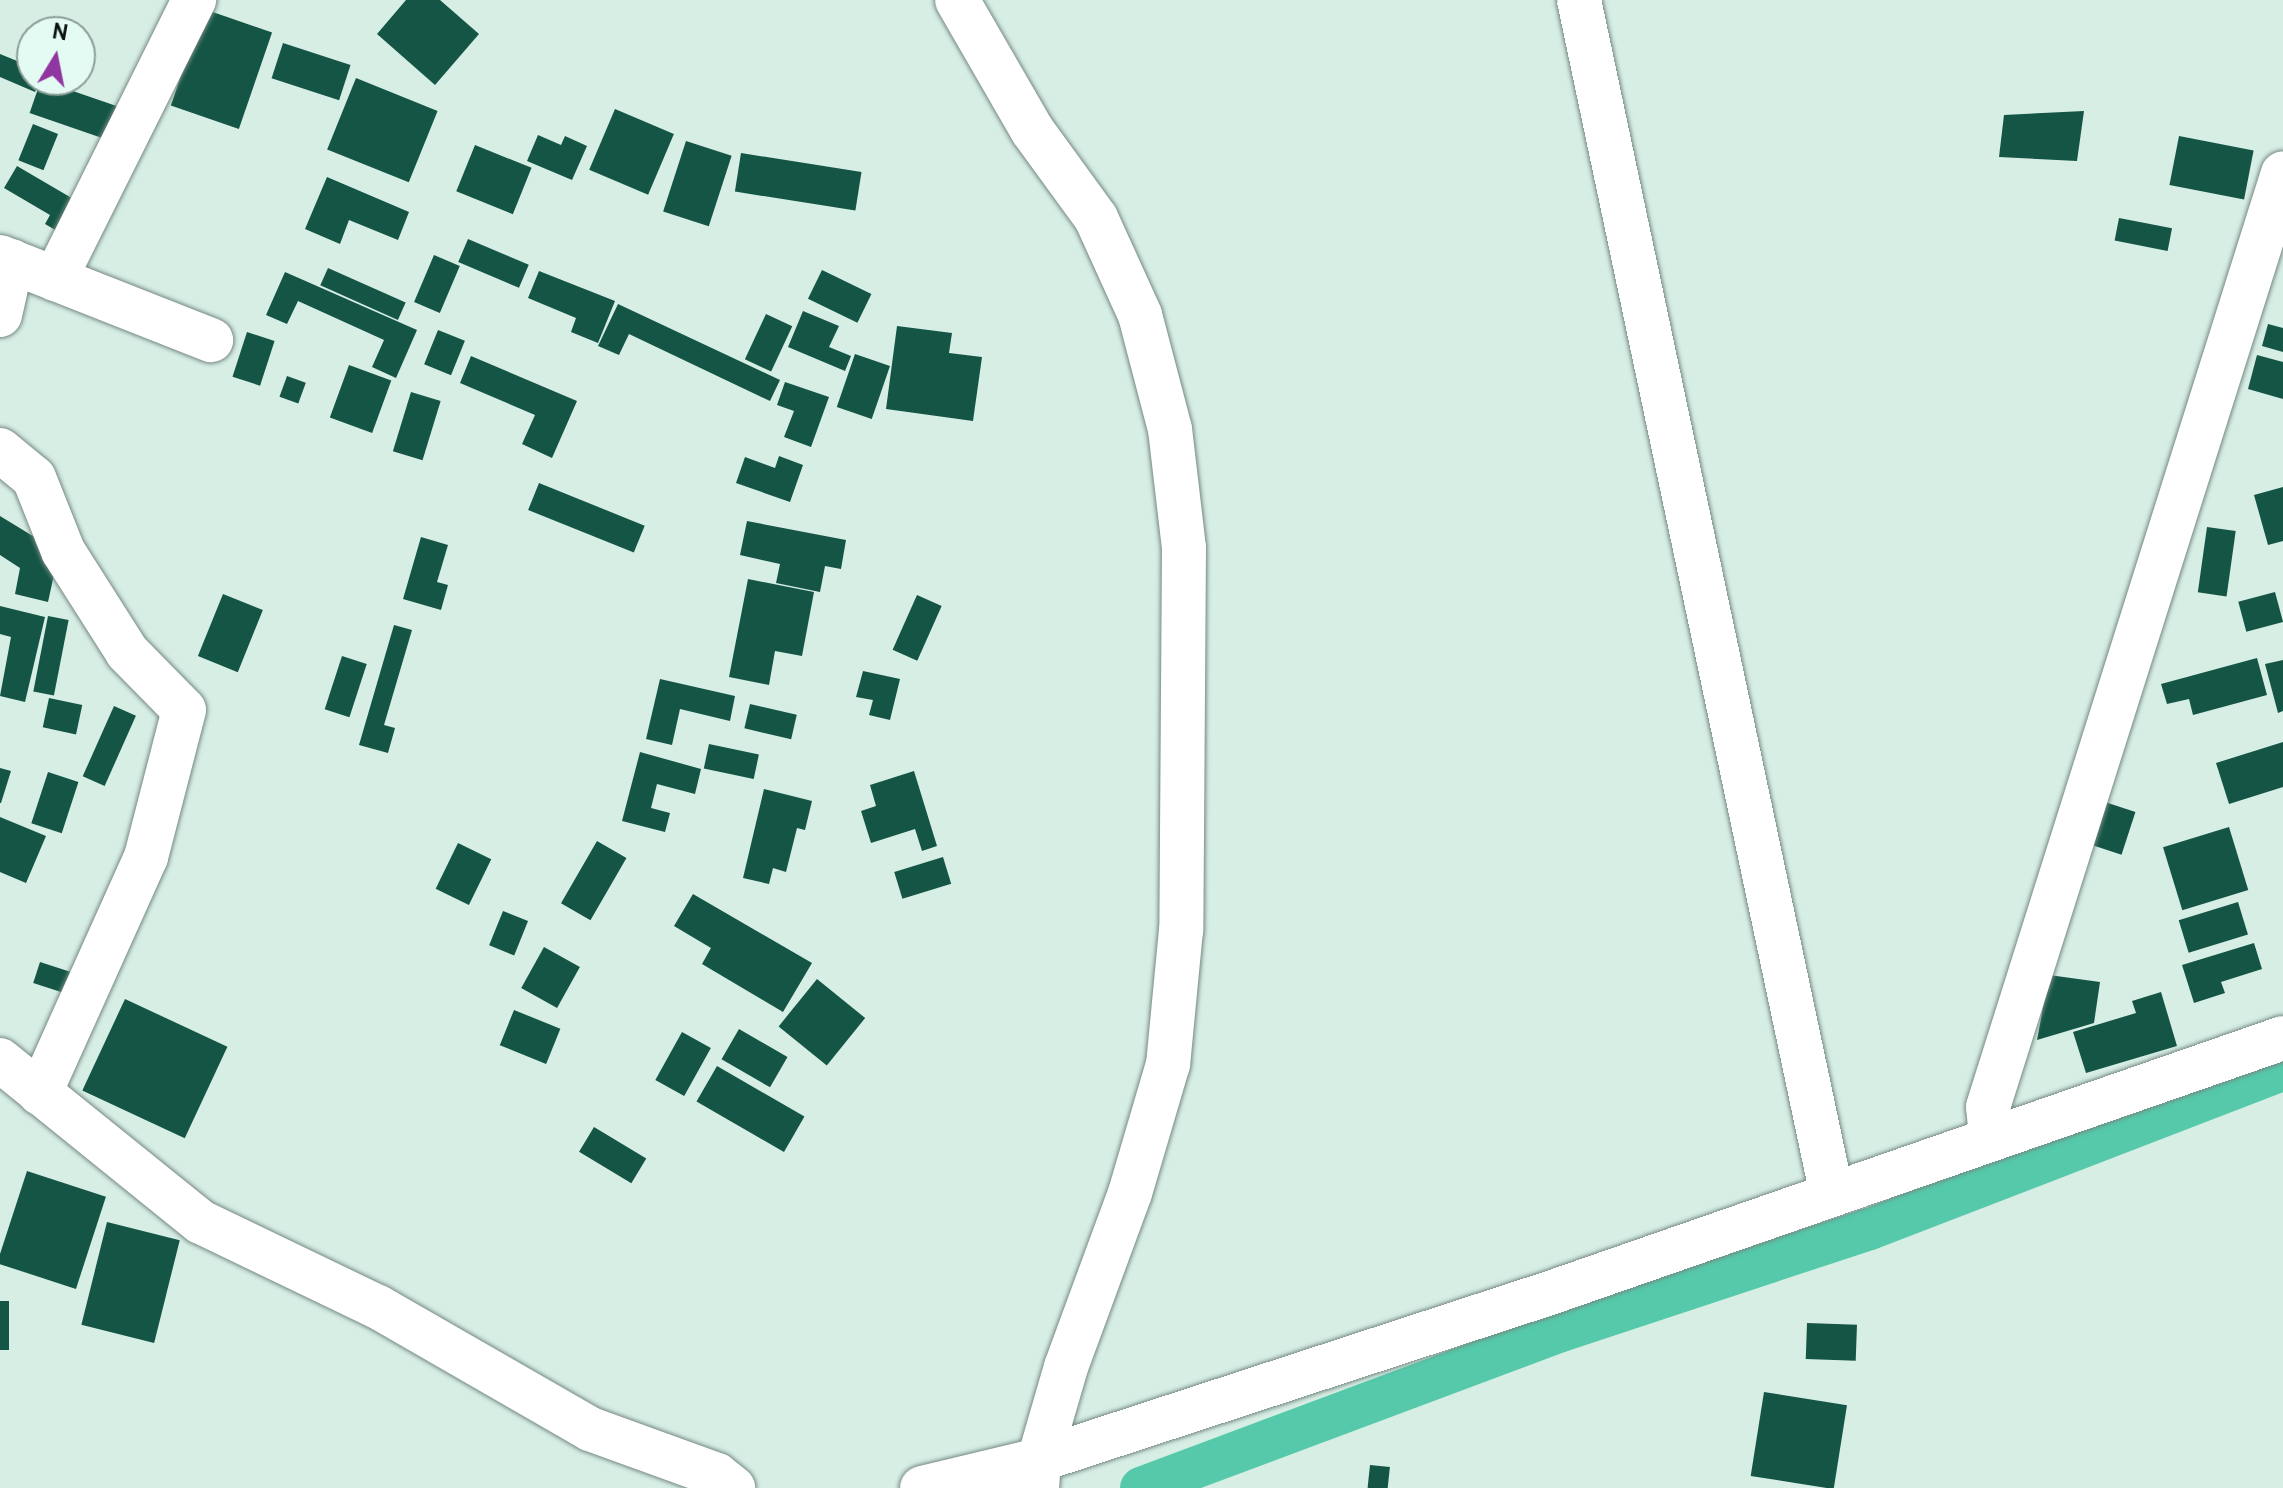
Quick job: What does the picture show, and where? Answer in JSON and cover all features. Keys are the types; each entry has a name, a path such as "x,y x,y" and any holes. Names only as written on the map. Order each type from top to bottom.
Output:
{"street":[{"path":"55,279 194,0"},
{"path":"957,0 1032,130 1096,218 1140,315 1170,429 1184,548 1181,930 1168,1064 1038,1474"},
{"path":"1579,0 1832,1195"},
{"path":"1991,1139 1988,1107 2276,215 2283,173"},
{"path":"0,315 6,259 211,340"},
{"path":"0,450 34,478 63,551 127,652 184,710 146,857 40,1093"},
{"path":"922,1488 1038,1474 2283,1038"},
{"path":"0,1060 201,1222 378,1307 590,1429 717,1475 733,1488"}],"building":[{"path":"406,0 440,0 479,34 435,85 377,34"},
{"path":"204,9 272,32 239,129 171,105"},
{"path":"283,43 351,65 339,100 272,78"},
{"path":"0,54 16,60 16,84 0,77"},
{"path":"356,78 438,111 409,182 327,149"},
{"path":"35,96 87,96 128,110 117,143 30,113"},
{"path":"615,109 674,134 648,195 589,170"},
{"path":"2084,111 2077,161 1999,157 2004,115"},
{"path":"33,124 58,134 43,170 18,160"},
{"path":"538,135 561,145 565,136 587,146 572,180 527,161"},
{"path":"2179,136 2254,151 2244,200 2169,185"},
{"path":"686,141 732,156 709,226 663,211"},
{"path":"475,145 532,168 513,214 456,191"},
{"path":"741,153 861,172 855,211 735,192"},
{"path":"17,166 87,207 69,238 45,224 50,215 4,188"},
{"path":"327,177 409,212 398,240 349,220 340,244 305,229"},
{"path":"2119,218 2172,228 2168,251 2115,241"},
{"path":"468,239 529,265 519,288 458,262"},
{"path":"434,255 460,266 440,313 414,302"},
{"path":"328,268 406,303 398,320 320,285"},
{"path":"822,270 871,294 857,323 808,299"},
{"path":"539,271 615,301 598,343 571,332 576,318 528,298"},
{"path":"285,272 417,330 396,378 372,367 384,340 298,301 287,324 266,315"},
{"path":"618,304 780,380 770,401 629,334 619,355 598,346"},
{"path":"803,311 839,326 829,347 851,356 845,371 788,347"},
{"path":"766,314 792,326 771,372 745,359"},
{"path":"2268,324 2283,328 2283,352 2262,346"},
{"path":"897,326 952,333 949,353 982,357 973,421 886,409"},
{"path":"438,330 465,341 451,375 424,364"},
{"path":"247,332 275,341 260,386 232,377"},
{"path":"855,354 890,366 872,419 837,407"},
{"path":"2257,355 2283,362 2283,399 2248,389"},
{"path":"471,356 577,401 552,458 522,444 535,415 460,383"},
{"path":"349,365 391,380 372,433 330,418"},
{"path":"287,376 306,383 298,404 279,397"},
{"path":"785,382 829,397 811,447 784,437 794,411 777,405"},
{"path":"411,392 441,401 423,460 393,451"},
{"path":"779,456 803,465 790,502 736,483 745,457 775,468"},
{"path":"539,483 645,526 634,553 528,510"},
{"path":"2283,487 2283,541 2268,545 2254,495"},
{"path":"0,516 59,552 48,602 15,594 20,568 0,555"},
{"path":"747,521 846,540 841,569 825,566 820,592 776,583 780,564 740,555"},
{"path":"2207,527 2236,531 2227,596 2198,592"},
{"path":"421,537 448,545 437,582 448,585 441,610 403,599"},
{"path":"748,579 814,592 802,656 775,651 769,685 729,677"},
{"path":"2275,592 2283,622 2246,632 2238,602"},
{"path":"223,594 263,610 238,672 198,656"},
{"path":"917,595 942,606 917,661 893,650"},
{"path":"0,606 45,617 25,702 0,696 11,637 0,634"},
{"path":"48,616 69,620 54,696 33,692"},
{"path":"394,625 412,630 384,725 395,728 388,753 359,745"},
{"path":"342,656 367,664 349,717 325,709"},
{"path":"2257,658 2267,695 2193,715 2189,699 2167,704 2161,684"},
{"path":"2283,660 2283,711 2278,713 2265,664"},
{"path":"863,671 900,679 890,720 869,715 873,700 856,697"},
{"path":"660,679 735,696 730,721 680,709 672,745 646,739"},
{"path":"49,698 82,705 76,734 43,727"},
{"path":"750,704 797,715 791,739 744,728"},
{"path":"114,706 136,716 105,786 83,776"},
{"path":"2283,742 2283,787 2229,804 2216,763"},
{"path":"709,744 759,755 754,779 704,768"},
{"path":"640,752 701,769 695,794 657,784 651,808 670,813 665,832 622,821"},
{"path":"0,768 11,771 1,803 0,803"},
{"path":"914,771 937,846 922,851 915,829 871,843 861,811 876,806 870,785"},
{"path":"48,772 78,782 62,833 31,823"},
{"path":"764,789 812,801 805,830 797,828 786,872 773,868 769,884 743,878"},
{"path":"2105,802 2135,812 2122,855 2091,845"},
{"path":"0,817 46,836 26,883 0,872"},
{"path":"2229,827 2248,890 2182,910 2163,847"},
{"path":"597,841 626,858 590,920 561,903"},
{"path":"458,843 491,859 469,905 436,889"},
{"path":"943,857 951,884 902,899 894,872"},
{"path":"693,894 812,963 783,1012 702,964 711,948 674,926"},
{"path":"2238,902 2248,935 2189,953 2179,920"},
{"path":"503,911 528,921 514,955 489,945"},
{"path":"2254,943 2262,969 2221,982 2225,993 2194,1003 2182,965"},
{"path":"544,947 580,967 557,1008 521,988"},
{"path":"40,962 77,974 70,995 33,983"},
{"path":"2049,975 2100,982 2094,1023 2037,1040"},
{"path":"817,979 865,1018 827,1065 779,1026"},
{"path":"2161,992 2177,1046 2086,1073 2073,1032 2136,1013 2132,1001"},
{"path":"125,999 227,1047 185,1138 82,1091"},
{"path":"514,1010 560,1029 546,1064 500,1045"},
{"path":"739,1029 787,1057 770,1087 722,1059"},
{"path":"682,1032 711,1048 684,1096 655,1080"},
{"path":"717,1066 804,1116 784,1152 696,1102"},
{"path":"594,1127 646,1158 631,1183 579,1152"},
{"path":"27,1171 106,1197 76,1289 0,1264 0,1254"},
{"path":"107,1222 180,1240 154,1343 81,1325"},
{"path":"0,1301 9,1301 9,1350 0,1350"},
{"path":"1807,1323 1857,1325 1856,1361 1806,1359"},
{"path":"1764,1392 1847,1405 1834,1488 1751,1476"},
{"path":"1370,1465 1390,1467 1388,1488 1368,1488"}],"waterway":[{"path":"1141,1488 1561,1331 1870,1229 2283,1070"}]}
